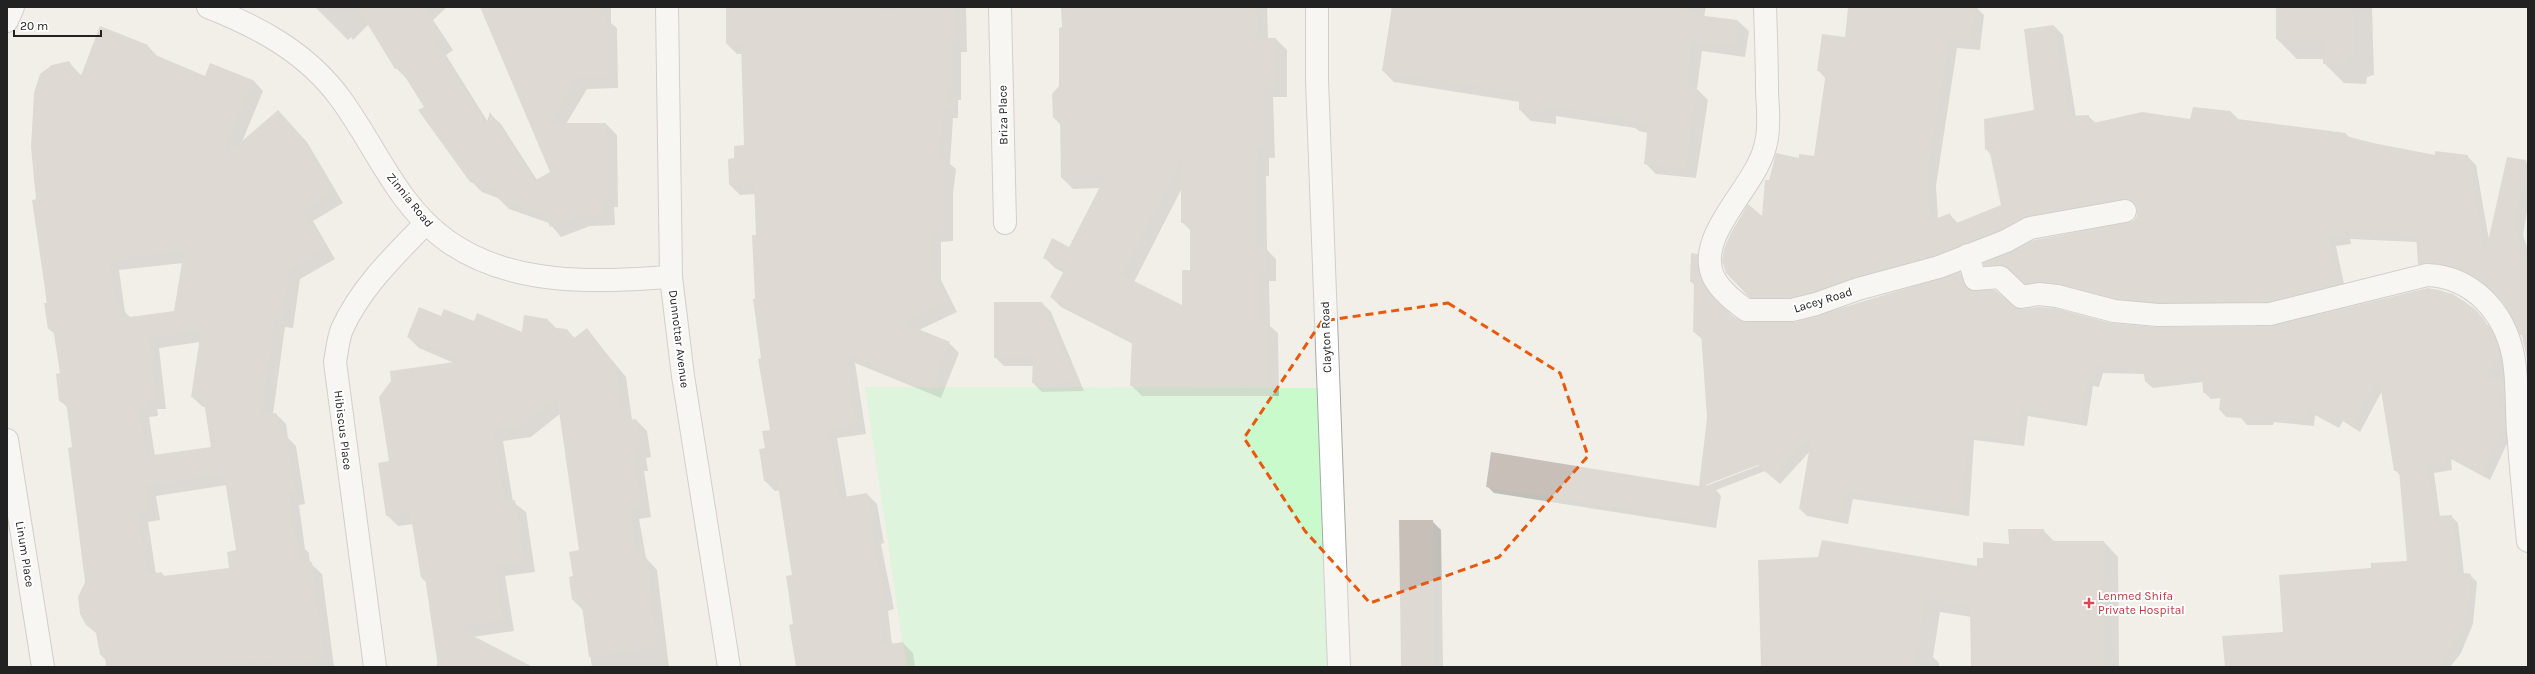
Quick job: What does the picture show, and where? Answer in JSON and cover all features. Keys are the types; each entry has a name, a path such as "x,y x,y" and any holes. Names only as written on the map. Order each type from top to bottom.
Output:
{"street":[{"path":"7,21 13,7"},
{"name":"Zinnia Road","path":"208,7 243,20 280,42 308,63 340,98 395,186 426,223 446,240 475,256 522,272 565,280 600,281 671,277"},
{"name":"Dunnottar Avenue","path":"667,7 671,277 683,376 729,667"},
{"name":"Briza Place","path":"1000,7 1005,223"},
{"name":"Clayton Road","path":"1317,7 1317,80 1339,667"},
{"name":"Lacey Road","path":"1765,7 1768,115 1766,146 1751,180 1714,234 1709,262 1714,278 1724,292 1746,310 1792,310 1858,289 1907,277 2006,241 2030,228 2125,211"},
{"name":"Hibiscus Place","path":"375,667 339,408 335,362 342,330 355,305 370,282 426,223"},
{"path":"1968,255 1975,279 2000,278 2021,296 2039,294 2057,296 2114,311 2158,315 2270,314 2427,275 2444,276 2464,284 2479,293 2500,320 2511,350 2528,541"},
{"name":"Linum Place","path":"7,440 43,667"}],"highlighted area":[{"path":"1448,303 1560,373 1588,456 1499,557 1370,603 1305,531 1244,438 1322,321"}],"green space":[{"path":"865,387 1317,388 1332,667 906,667"}],"building":[{"path":"357,7 424,7 443,38 435,43 486,125 490,112 534,181 550,172 480,7 601,7 601,16 606,16 608,78 576,78 550,123 606,123 608,196 604,196 604,215 579,215 550,227 545,215 497,198 499,191 470,182 418,110 424,107 399,67 395,69"},
{"path":"726,7 895,10 895,7 956,7 957,42 951,43 952,90 948,90 949,108 943,108 940,158 946,158 943,184 944,232 931,232 931,269 947,301 904,323 950,342 931,389 846,354 856,424 828,429 839,498 867,493 874,534 872,534 885,600 878,601 883,645 903,642 907,664 889,667 796,667 789,625 793,624 786,576 792,575 777,479 764,481 759,449 765,448 762,431 770,430 758,359 761,358 753,299 755,299 752,235 756,235 754,184 729,185 728,159 734,158 734,146 744,145 741,44 726,44"},
{"path":"1061,7 1257,7 1258,38 1276,38 1277,87 1263,87 1265,147 1258,147 1258,165 1255,165 1257,248 1266,247 1266,271 1259,270 1260,321 1267,321 1268,385 1130,386 1132,339 1050,297 1065,269 1043,258 1052,238 1069,247 1105,177 1061,178 1060,118 1053,118 1052,94 1059,86 1059,28 1062,27","holes":["1181,159 1181,223 1190,223 1190,270 1182,270 1182,305 1122,275"]},
{"path":"1392,7 1676,7 1689,9 1689,14 1738,20 1735,46 1692,41 1686,86 1697,88 1685,168 1644,164 1648,124 1627,121 1627,118 1545,106 1546,114 1519,110 1519,93 1382,71"},
{"path":"1848,7 1975,7 1971,42 1949,39 1927,177 1930,221 1950,213 1954,224 2001,205 1989,149 1985,150 1984,119 2034,110 2024,29 2054,25 2069,116 2089,115 2089,124 2142,112 2190,119 2193,107 2231,111 2230,118 2346,133 2346,136 2373,143 2435,155 2435,151 2468,155 2485,255 2507,157 2526,160 2514,225 2528,266 2528,336 2520,335 2504,303 2478,279 2447,265 2428,263 2418,264 2416,234 2342,231 2342,235 2328,237 2338,284 2268,302 2159,302 2116,299 2058,284 2040,282 2025,284 2004,265 1984,266 1983,263 2034,240 2133,221 2137,216 2137,208 2130,199 2028,216 2001,230 1935,255 1855,277 1790,298 1750,298 1726,273 1722,261 1724,249 1730,235 1748,204 1762,216 1765,180 1769,180 1776,153 1799,158 1799,154 1814,156 1826,72 1817,71 1822,34 1845,37"},
{"path":"2276,7 2353,7 2354,55 2347,57 2346,64 2323,64 2323,39 2276,39"},
{"path":"100,26 148,45 146,51 205,76 210,63 253,80 220,160 278,110 296,130 333,192 303,210 325,248 290,269 282,318 275,317 261,415 276,413 278,428 286,434 295,493 289,494 295,542 299,542 302,563 312,562 324,659 273,667 272,661 254,664 254,661 210,667 106,667 105,654 100,655 96,633 86,625 80,614 78,597 85,582 68,448 72,447 66,401 59,401 56,374 60,373 53,328 48,329 44,303 47,303 32,200 36,199 31,147 34,93 40,74 52,65 69,61 80,78","holes":["184,251 174,311 122,318 121,307 116,307 109,260","201,330 191,397 203,396 211,447 146,456 139,407 148,405 147,399 156,399 149,338","224,474 236,550 227,552 229,568 163,576 162,572 147,574 138,512 150,510 146,485"]},
{"path":"1691,253 1698,254 1698,265 1702,281 1710,295 1734,317 1746,322 1795,322 1960,272 1963,283 1970,290 1995,290 2018,309 2039,307 2055,308 2111,323 2157,327 2270,326 2428,288 2453,294 2475,309 2484,319 2497,343 2500,356 2485,376 2504,382 2498,406 2504,406 2505,426 2483,474 2445,453 2446,463 2427,466 2435,516 2452,515 2458,572 2471,574 2469,604 2461,633 2439,667 2225,667 2222,636 2283,632 2279,575 2371,568 2371,563 2407,561 2399,470 2394,471 2379,378 2353,426 2336,415 2332,422 2308,409 2307,419 2267,416 2267,418 2239,418 2239,413 2219,410 2221,392 2203,393 2202,375 2145,382 2143,368 2096,366 2093,381 2087,379 2081,419 2021,410 2017,440 1968,434 1963,509 1846,492 1841,518 1799,509 1812,434 1773,478 1758,465 1703,486 1715,488 1710,522 1486,487 1491,452 1699,486 1707,418 1701,333 1693,332 1694,282 1690,282"},
{"path":"994,302 1042,302 1076,382 1032,383 1033,357 994,358"},
{"path":"419,307 441,316 444,309 474,321 477,313 522,332 524,315 548,319 547,327 567,329 574,338 587,328 615,365 624,421 636,419 641,447 636,447 638,460 634,461 641,506 629,508 637,555 643,554 644,559 647,558 657,647 589,657 581,599 572,600 569,577 573,576 569,552 579,550 557,397 520,427 493,430 504,502 515,500 524,561 495,566 503,620 456,627 533,667 438,667 425,577 421,577 410,512 386,516 378,463 389,461 379,397 391,381 390,371 462,361 407,337"},
{"path":"1399,520 1433,520 1434,667 1401,667"},
{"path":"2008,529 2044,529 2044,541 2104,541 2105,667 1971,667 1970,606 1925,598 1915,667 1761,667 1758,560 1818,557 1822,540 1977,566 1977,558 1983,558 1983,542 2009,544"}],"place":[{"name":"Lenmed Shifa Private Hospital","path":"2089,603"}]}
